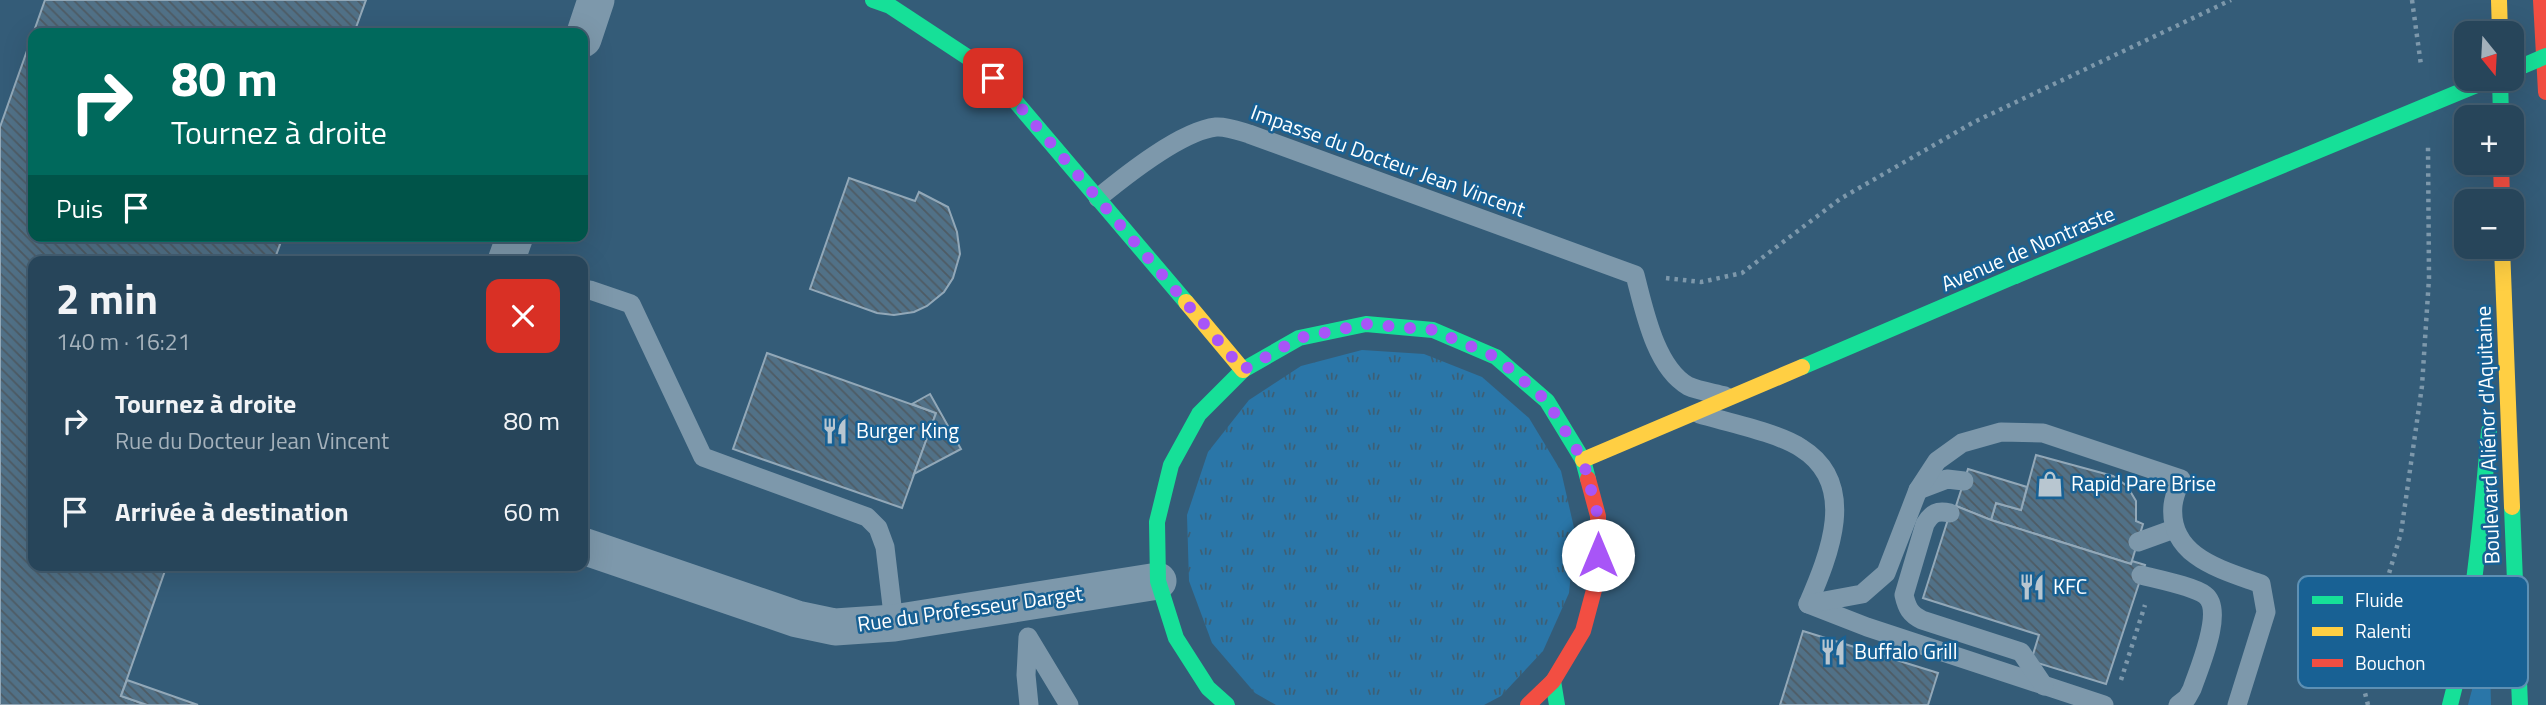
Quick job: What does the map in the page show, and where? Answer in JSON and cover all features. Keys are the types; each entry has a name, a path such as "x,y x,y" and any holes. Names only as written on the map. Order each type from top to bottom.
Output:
{"main road":[{"path":"873,0 890,6 975,62 1010,95 1243,370"},
{"path":"2499,0 2500,21"},
{"path":"2541,0 2546,92"},
{"path":"2524,65 2546,56"},
{"name":"Avenue de Nontraste","path":"1583,460 2015,276 2462,91"},
{"name":"Boulevard Aliénor d'Aquitaine","path":"2502,259 2515,576"},
{"path":"2476,576 2503,293"},
{"path":"1227,705 1208,688 1176,638 1158,581 1157,522 1171,465 1199,414 1243,370 1299,338 1366,324 1433,330 1496,357 1547,401 1583,460 1598,516 1598,575 1583,631 1553,681 1528,705"},
{"path":"1553,681 1557,705"},
{"path":"2450,705 2455,688"}],"street":[{"path":"587,28 596,0"},
{"name":"Rue du Professeur Darget","path":"588,548 797,619 835,626 1025,620 1158,581"}],"lane":[{"name":"Impasse du Docteur Jean Vincent","path":"1098,198 1131,172 1195,131 1220,127 1249,134 1634,275"},
{"path":"1634,275 1648,326 1672,372 1689,386 1730,398"},
{"path":"588,290 631,304 703,457 867,517 878,527 885,547 894,623"},
{"path":"1694,412 1800,446 1818,461 1830,483 1835,505 1834,533 1808,604"},
{"path":"1808,604 1862,594 1885,573 1918,490 1937,461 1962,443 2001,432 2043,433 2181,479 2173,504 2174,529 2189,551 2206,564 2261,584 2266,612 2237,705"},
{"path":"1918,490 1947,479 1964,481"},
{"path":"1950,513 1941,511 1931,514 1925,524 1904,595 1906,606 1912,615 1922,620 2021,652 2044,686"},
{"path":"2138,542 2174,529"},
{"path":"2148,577 2204,594 2211,602 2214,618 2192,689 2187,698 2178,705"},
{"path":"1808,604 1867,627 2044,686 2111,698"},
{"path":"1025,620 1029,705"},
{"path":"1025,620 1069,705"}],"path":[{"path":"1634,275 1701,282 1741,272 1840,200 1974,122 2231,0"},
{"path":"2412,0 2422,74"},
{"path":"2388,576 2401,533 2422,386 2429,278 2428,143"},
{"path":"2111,698 2148,577"}],"green space":[{"path":"1362,350 1424,354 1482,377 1529,418 1561,471 1575,532 1569,593 1543,651 1501,696 1484,705 1276,705 1255,693 1212,643 1189,581 1187,515 1208,452 1249,400 1301,366"},
{"path":"2472,688 2491,688 2491,705 2468,705"}],"building":[{"path":"45,0 366,0 356,28 35,28"},
{"path":"28,48 28,242 281,242 276,256 28,256 28,571 165,571 121,696 147,705 0,705 0,127"},
{"path":"849,178 915,201 919,192 948,207 957,232 960,254 953,278 944,292 927,306 914,312 894,315 877,313 810,289"},
{"name":"Burger King","path":"767,353 936,413 902,508 733,449"},
{"path":"930,394 961,449 914,474 936,413 912,404"},
{"path":"2036,455 2113,476 2127,486 2136,501 2136,521 2143,524 2131,564 1991,520 1996,503 2021,510"},
{"path":"1968,469 2027,487 2021,510 1996,503 1991,520 1956,506"},
{"name":"KFC","path":"1956,506 1991,520 2131,564 2132,561 2145,565 2106,684 2031,661 2039,635 1923,598 1950,513"},
{"name":"Buffalo Grill","path":"1803,631 1938,673 1928,705 1780,705"},
{"path":"127,680 198,705 147,705 121,696"}],"traffic: fast":[{"path":"873,0 890,6 975,62 1010,95 1186,302"},
{"path":"2524,65 2546,56"},
{"path":"2015,276 2462,91"},
{"path":"2500,91 2501,105"},
{"path":"1802,367 2015,276"},
{"path":"1227,705 1208,688 1176,638 1158,581 1157,522 1171,465 1199,414 1243,370 1299,338 1366,324 1433,330 1496,357 1547,401 1583,460 1588,479"},
{"path":"2474,576 2489,431"},
{"path":"2512,507 2515,576"},
{"path":"1553,681 1557,705"},
{"path":"2450,705 2454,688"},
{"path":"2519,688 2520,705"}],"traffic: slow":[{"path":"2499,0 2500,21"},
{"path":"2502,259 2512,507"},
{"path":"1186,302 1243,370"},
{"path":"1583,460 1802,367"}],"traffic: jam":[{"path":"2541,0 2546,92"},
{"path":"2501,175 2502,189"},
{"path":"1528,705 1553,681 1583,631 1598,575 1598,516 1588,479"}],"place":[{"name":"Burger King","path":"835,431"},
{"name":"Rapid Pare Brise","path":"2050,484"},
{"name":"KFC","path":"2032,587"},
{"name":"Buffalo Grill","path":"1833,652"}],"route":[{"path":"993,78 1243,370 1299,338 1366,324 1433,330 1496,357 1547,401 1583,460 1598,516 1598,555"}]}
